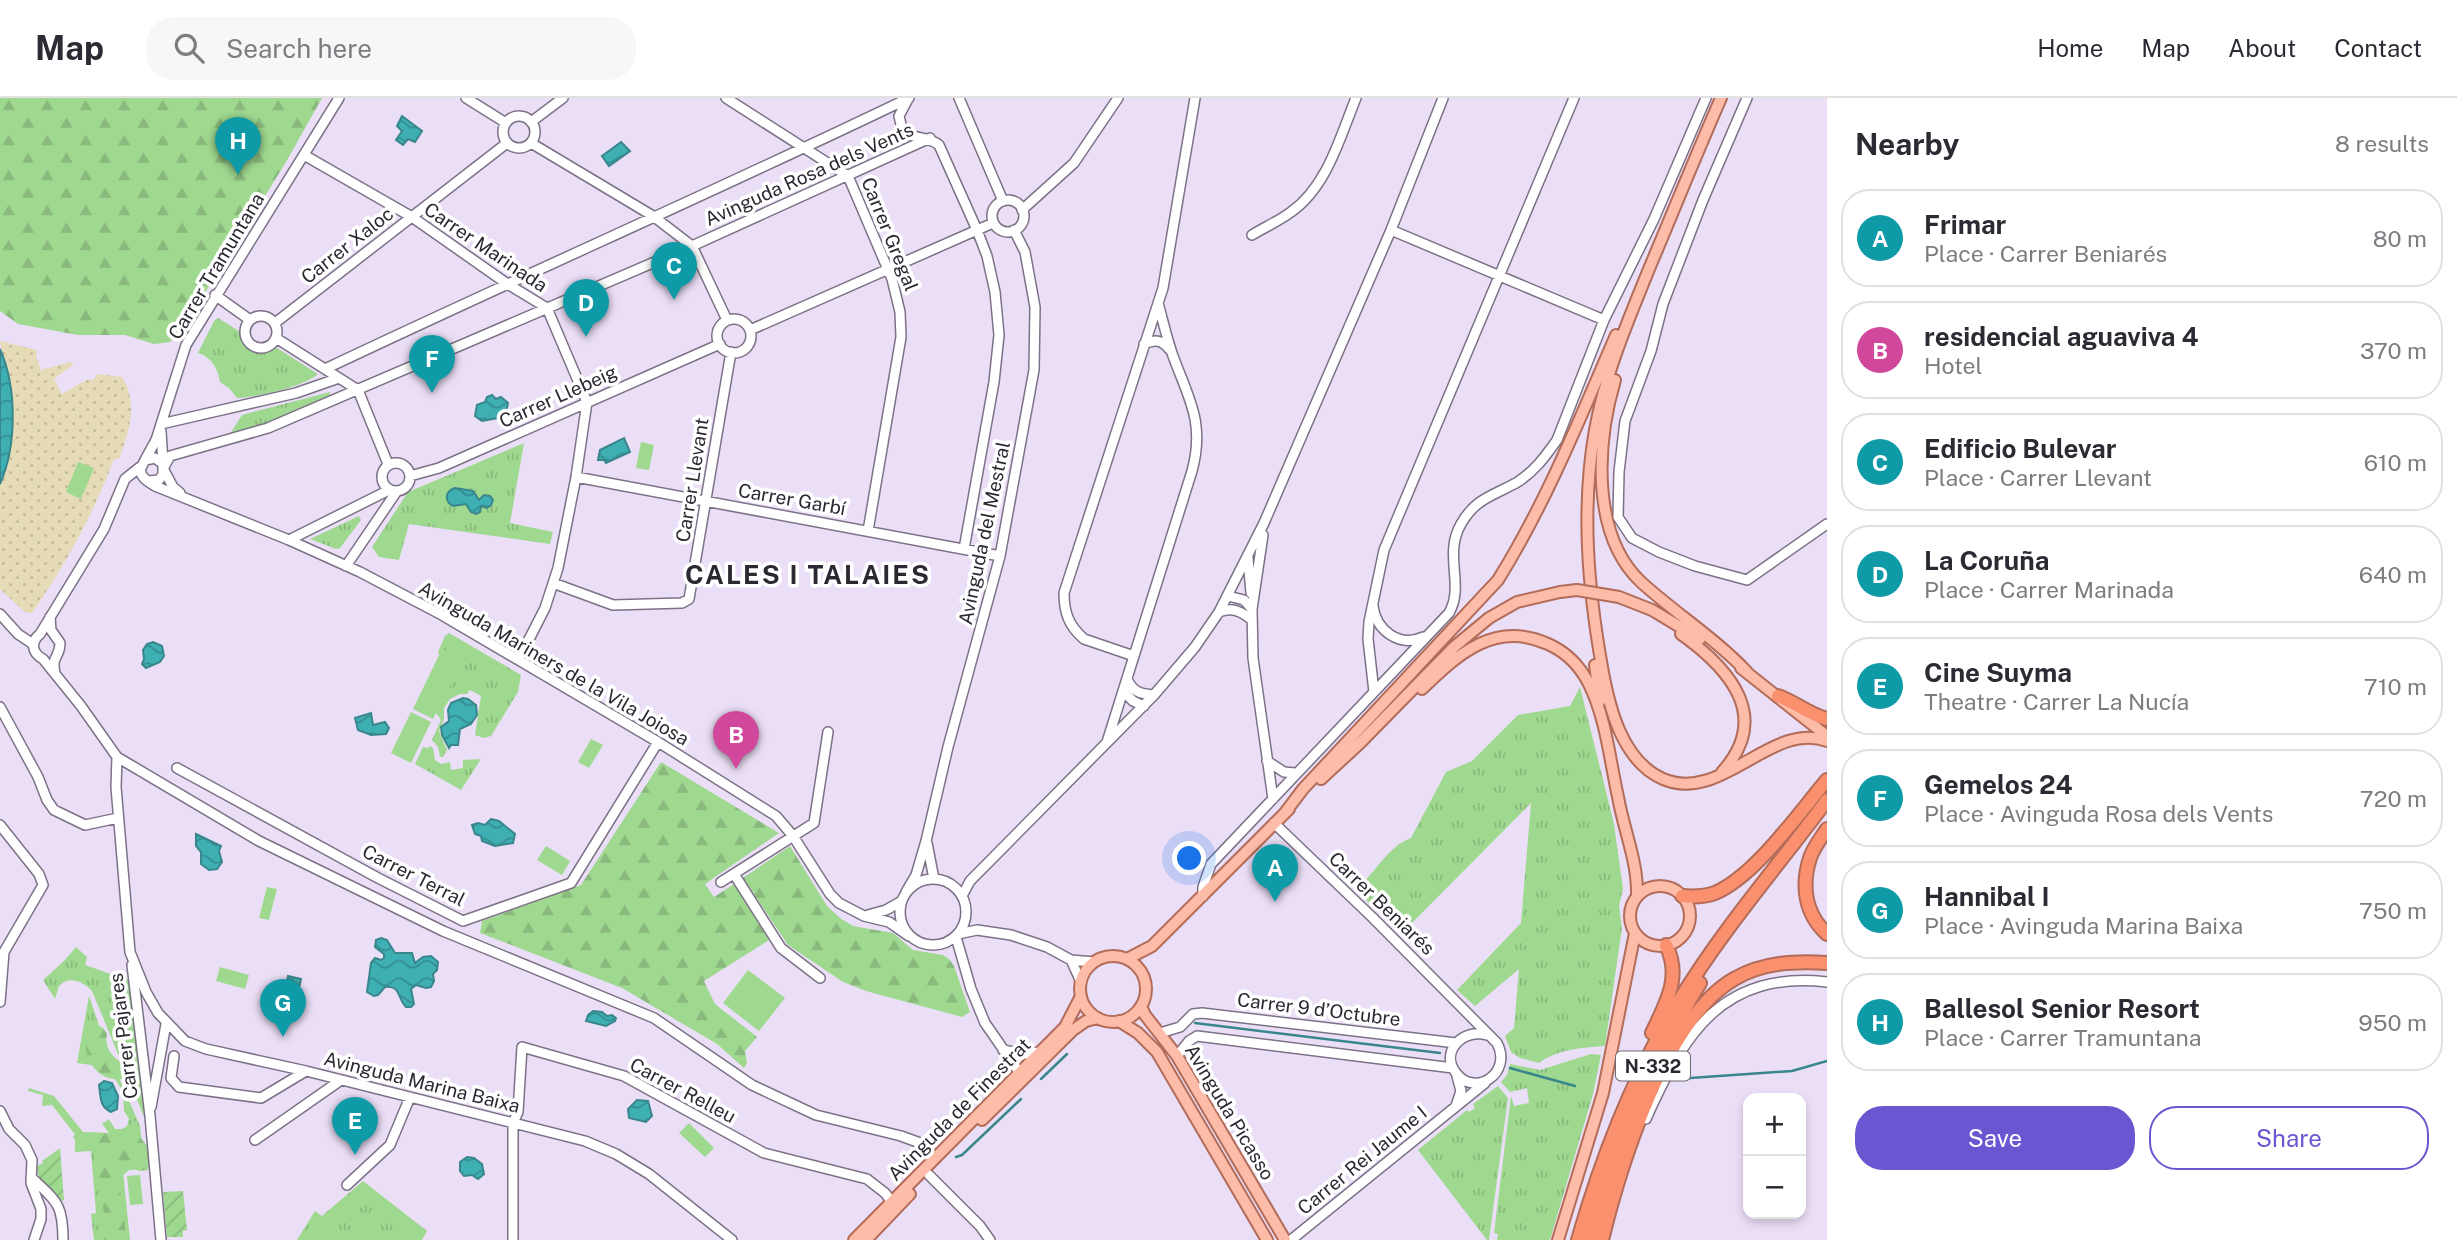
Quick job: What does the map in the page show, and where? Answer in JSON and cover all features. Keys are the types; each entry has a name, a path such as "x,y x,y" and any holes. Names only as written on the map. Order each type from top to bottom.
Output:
{"highway":[{"path":"1778,696 1827,719"},
{"path":"1682,896 1715,893 1737,879 1769,848 1827,780"},
{"name":"N-332","path":"1590,1240 1617,1152 1670,1032 1709,968 1827,800"},
{"path":"1827,829 1810,856 1805,887 1808,906 1817,925 1827,934"},
{"name":"N-332","path":"1578,1240 1620,1114 1636,1078 1678,1001 1732,922 1776,869"},
{"path":"1620,1114 1631,1079 1672,984 1674,965 1666,945"},
{"path":"1602,1240 1622,1167 1644,1109 1672,1051 1702,1006 1734,979 1766,965 1827,963"}],"main road":[{"path":"1721,98 1613,361 1595,428 1587,517 1590,582 1604,674 1614,715 1626,744 1640,764 1665,780 1694,784 1719,775 1774,747 1798,739 1827,739"},
{"path":"1665,231 1653,276 1622,357 1612,392 1603,465 1607,526 1615,549 1639,580 1726,651 1746,672"},
{"path":"1142,972 1127,959 1108,956 1094,962 1081,982 1081,996 1088,1011 1107,1021 1119,1021 1131,1016 1141,1006 1146,990 1142,972 1145,957 1152,946 1275,824 1303,789 1498,580 1540,505 1646,265 1665,231"},
{"path":"1590,582 1587,604 1589,630 1607,745"},
{"path":"1284,814 1360,743 1454,647 1489,618 1517,602 1560,592 1577,590 1619,597 1652,610 1689,631 1746,672 1827,739"},
{"path":"1652,610 1703,652 1730,680 1742,700 1745,720 1742,741 1732,760 1719,775"},
{"path":"1360,743 1383,727 1456,657 1485,641 1517,635 1531,637 1558,649 1580,670 1594,698 1637,875 1637,896 1630,915 1635,933 1603,1093 1558,1240"},
{"path":"1635,933 1649,944 1666,945 1679,938 1688,926 1689,911 1682,896 1662,886 1647,889 1637,896"},
{"path":"1127,959 1152,946"},
{"name":"Avinguda de Finestrat","path":"854,1240 1065,1027 1081,996"},
{"name":"Avinguda Picasso","path":"1141,1006 1177,1056 1285,1240"},
{"name":"Avinguda de Finestrat","path":"866,1240 1073,1030 1098,1018"},
{"name":"Avinguda Picasso","path":"1119,1021 1138,1033 1157,1052 1267,1240"}],"street":[{"name":"Carrer Tramuntana","path":"143,463 156,440 186,345 339,98"},
{"path":"466,98 506,123"},
{"path":"531,122 563,98"},
{"name":"Carrer Gregal","path":"726,98 848,176 888,270 898,301 901,337 868,531"},
{"path":"909,98 901,110 902,129 912,137 930,138"},
{"name":"Avinguda Rosa dels Vents","path":"325,369 909,98"},
{"path":"959,98 1003,201"},
{"path":"1022,210 1012,201 998,203 992,212 993,223 1002,231 1014,230 1021,224 1022,210 1082,153 1118,98"},
{"path":"1134,656 1084,639 1077,633 1067,618 1064,593 1167,269 1195,98"},
{"path":"1252,235 1291,212 1314,190 1328,165 1356,98"},
{"path":"962,896 970,881 1154,695 1195,647 1219,612 1264,523 1391,230 1443,98"},
{"path":"1374,692 1368,639 1372,601 1384,550 1574,98"},
{"path":"1203,895 1211,864 1452,607 1457,589 1452,547 1460,526 1474,506 1532,472 1557,440 1604,320 1654,219 1706,98"},
{"path":"1747,98 1703,200 1663,304 1651,351 1625,421 1619,472 1618,517 1633,538 1659,552 1695,566 1746,580 1827,524"},
{"path":"518,117 531,122 535,135 531,143 517,148 508,143 503,134 506,123 518,117"},
{"name":"Avinguda Rosa dels Vents","path":"163,467 170,456 268,428 692,246 930,138"},
{"name":"Avinguda del Mestral","path":"930,138 943,152 987,256 995,292 999,335 998,355 964,549"},
{"name":"Carrer Xaloc","path":"275,323 508,143"},
{"path":"531,143 653,216 692,246 727,320"},
{"name":"Carrer Marinada","path":"304,155 412,217 506,283 547,308 587,402"},
{"path":"750,330 993,223"},
{"name":"Avinguda del Mestral","path":"904,897 916,875 926,841 948,747 1000,556 1036,354 1036,320 1030,277 1021,242 1014,230"},
{"path":"1391,230 1604,320"},
{"path":"215,295 250,320"},
{"path":"1107,744 1198,445 1194,412 1172,352 1158,302"},
{"path":"263,316 275,323 274,343 265,348 254,347 247,340 245,330 250,320 263,316"},
{"path":"738,319 748,325 750,330 749,345 741,351 731,352 720,344 718,331 727,320 738,319"},
{"path":"276,338 358,390 388,464"},
{"path":"1144,344 1159,340 1172,352"},
{"name":"Carrer Llebeig","path":"410,476 439,468 720,344"},
{"name":"Carrer Llevant","path":"553,583 622,606 686,601 691,595 731,352"},
{"path":"161,424 296,393 339,378"},
{"path":"519,659 545,608 553,583 576,477 587,402"},
{"name":"Carrer Tramuntana","path":"161,424 163,467"},
{"path":"33,644 104,529 127,475 155,458 173,487 184,497"},
{"path":"143,463 141,474 146,480"},
{"path":"289,540 393,491 405,488 410,476 402,464 388,464 382,471 381,480 393,491"},
{"path":"124,486 135,479 159,480 163,467"},
{"name":"Carrer Garbí","path":"576,477 1000,556"},
{"name":"Avinguda Mariners de la Vila Joiosa","path":"146,480 177,496 289,540 346,566 442,615 519,659 776,816 793,836 830,894 849,909 889,922 909,936"},
{"path":"346,566 393,491"},
{"path":"1252,609 1264,523"},
{"path":"1248,558 1253,657 1273,799"},
{"path":"1228,596 1244,600 1252,609"},
{"path":"1372,601 1374,613 1385,633 1403,640 1417,640 1427,636"},
{"path":"1219,612 1227,609 1237,611 1252,620"},
{"path":"0,614 18,634 33,644 36,655 53,661"},
{"path":"51,615 53,634 59,639 61,647 53,661 55,675"},
{"path":"40,634 53,634"},
{"path":"43,659 117,757 259,841 443,931 654,1018 752,1086 816,1115 920,1143"},
{"path":"1127,678 1132,688 1140,694 1154,695"},
{"path":"1123,691 1133,701 1144,706"},
{"path":"0,707 54,810 85,825 118,818"},
{"path":"721,883 814,823 828,732"},
{"name":"Carrer Terral","path":"177,768 378,878 463,921 571,883 657,742"},
{"name":"Avinguda Marina Baixa","path":"117,757 118,818 130,952 146,992 166,1024 185,1041 206,1049 586,1140 649,1174 732,1240"},
{"path":"1267,761 1284,772 1296,773"},
{"name":"Carrer Beniarés","path":"1275,824 1464,1009 1487,1035"},
{"path":"0,825 42,879 43,885 4,952 0,1002"},
{"name":"Avinguda del Mestral","path":"926,841 933,879"},
{"path":"734,874 781,948 820,978"},
{"path":"864,916 886,911 914,885 933,879 951,884 970,881"},
{"path":"951,884 962,896 965,904 965,920 957,936 971,989 985,1023 1019,1072"},
{"path":"904,897 901,919 909,936 926,945 939,945 962,953"},
{"path":"965,920 978,930"},
{"path":"939,945 978,930 1011,935 1047,947 1071,960 1094,962"},
{"name":"Carrer Pajares","path":"130,952 150,1116 161,1240"},
{"path":"1071,960 1081,982"},
{"path":"1622,1167 1666,1075 1689,1037 1715,1010 1743,993 1774,981 1827,982"},
{"path":"1464,1009 1465,1035"},
{"name":"Carrer 9 d’Octubre","path":"1160,1033 1182,1026 1193,1014 1202,1013 1456,1043"},
{"name":"Carrer Pajares","path":"150,1116 166,1024"},
{"path":"1182,1026 1192,1039"},
{"path":"1177,1056 1197,1036 1455,1071 1473,1083 1489,1079 1498,1070 1501,1057 1498,1045 1487,1035 1465,1035 1456,1043 1451,1055 1455,1071"},
{"name":"Carrer Relleu","path":"513,1123 518,1112 522,1047 624,1076 764,1153 867,1179 892,1202"},
{"path":"1003,1050 1026,1054 1039,1052"},
{"path":"174,1056 171,1078 179,1087 261,1098 306,1071"},
{"name":"Carrer Rei Jaume I","path":"1455,1071 1461,1090 1456,1107"},
{"name":"Carrer Rei Jaume I","path":"1291,1240 1489,1079"},
{"path":"256,1140 341,1080"},
{"path":"347,1185 390,1145 410,1097"},
{"path":"0,1111 9,1129 32,1160 32,1189 41,1209 41,1219 34,1240"},
{"path":"513,1123 513,1240"},
{"path":"929,1175 980,1226 990,1240"},
{"path":"31,1177 60,1206 63,1240"}],"green space":[{"path":"0,98 322,98 286,162 186,323 170,342 154,344 125,335 78,335 18,324 0,311"},
{"path":"218,318 239,331 242,342 253,350 261,352 277,348 318,374 280,390 237,398 220,382 211,361 198,353"},
{"path":"330,392 330,399 228,437 242,415"},
{"path":"641,442 654,445 649,470 636,468"},
{"path":"524,443 510,523 553,532 550,544 409,524 399,560 379,557 372,547 408,492"},
{"path":"78,462 94,468 81,499 66,492"},
{"path":"359,516 361,520 340,548 336,549 310,539"},
{"path":"449,633 521,675 518,692 491,736 484,738 475,735 481,696 470,690 467,694 450,699 444,708 444,719 439,731 447,750 443,757 440,757 438,747 432,740 441,720 436,713 459,665 438,652"},
{"path":"452,638 470,647 462,663 443,655"},
{"path":"439,655 460,665 433,719 413,709"},
{"path":"1580,687 1614,824 1623,889 1619,906 1622,928 1605,1046 1562,1052 1539,1063 1520,1058 1511,1052 1505,1036 1514,1028 1519,969 1475,1006 1457,990 1521,923 1531,803 1401,934 1365,899 1369,895 1359,887 1389,853 1411,838 1446,772 1472,761 1518,715 1570,706"},
{"path":"411,712 431,722 411,763 391,753"},
{"path":"591,739 603,745 589,768 578,762"},
{"path":"423,747 433,748 435,760 441,764 450,762 451,770 463,768 463,760 481,759 461,790 415,764"},
{"path":"661,762 779,833 705,884 714,897 734,884 769,940 704,981 715,1004 757,1037 745,1051 747,1063 744,1068 717,1044 622,988 480,933 482,921 581,885"},
{"path":"546,846 570,861 562,875 537,860"},
{"path":"790,846 827,906 840,918 853,926 893,933 913,950 943,955 949,959 970,1012 962,1017 866,991 843,982 788,945 743,878"},
{"path":"267,887 277,889 269,920 259,918"},
{"path":"76,947 87,957 85,965 131,981 145,1119 92,991 72,980 59,986 55,999 43,980"},
{"path":"220,967 249,975 245,989 216,981"},
{"path":"748,970 785,998 759,1031 723,1003"},
{"path":"89,996 108,1052 140,1126 145,1168 123,1171 130,1240 94,1240 91,1214 96,1213 91,1151 75,1152 77,1137 52,1105 42,1106 43,1095 28,1091 29,1088 54,1096 83,1132 109,1133 102,1124 109,1119 115,1129 127,1126 129,1119 124,1111 123,1092 114,1077 91,1065 77,1063"},
{"path":"95,1024 107,1034 111,1053 127,1065 128,1071 122,1079 103,1075 90,1061 86,1042"},
{"path":"1591,1054 1601,1055 1593,1094 1550,1240 1497,1240 1498,1234 1494,1233 1511,1096 1514,1106 1529,1103 1527,1088 1510,1092 1501,1082 1507,1075 1510,1064 1540,1070"},
{"path":"1498,1086 1508,1098 1487,1240 1418,1150 1467,1110 1469,1112 1475,1108 1473,1104"},
{"path":"136,1121 140,1137 148,1147 150,1159 148,1170 131,1168 118,1180 126,1240 98,1240 104,1213 94,1152 79,1148 73,1136 80,1133 119,1132"},
{"path":"689,1123 714,1148 705,1157 679,1133"},
{"path":"60,1148 62,1201 41,1181 35,1167"},
{"path":"140,1175 143,1204 130,1205 127,1176"},
{"path":"363,1181 427,1231 422,1240 297,1240 315,1211 322,1216"},
{"path":"183,1191 187,1230 183,1231 183,1237 167,1237 163,1192"}],"sand":[{"path":"0,341 37,350 36,356 41,370 70,362 74,364 54,379 62,394 86,380 93,380 98,374 122,377 130,397 131,418 119,459 114,459 78,539 32,613 25,612 0,589 0,484 12,426 11,395"}],"water":[{"path":"402,116 422,131 415,142 408,139 403,145 396,140 402,131 397,126"},
{"path":"621,142 630,151 609,166 602,156"},
{"path":"0,349 10,381 13,417 10,452 0,484"},
{"path":"492,395 496,399 501,397 508,403 507,408 498,418 482,421 475,416 477,405"},
{"path":"624,438 630,452 606,463 604,460 598,460 600,450"},
{"path":"455,488 473,491 479,500 484,495 493,500 487,508 481,506 480,512 476,514 471,512 466,504 453,506 448,502 448,494"},
{"path":"153,642 162,646 164,656 160,662 146,668 142,664 143,650 147,644"},
{"path":"463,698 476,705 477,715 471,724 460,729 458,745 451,745 449,748 441,727 449,721 448,710 451,703"},
{"path":"371,713 373,725 385,722 389,728 386,734 371,735 358,730 355,718"},
{"path":"491,819 499,821 515,834 513,843 495,846 482,841 481,836 475,834 472,825 485,825"},
{"path":"196,834 221,846 219,851 222,862 217,869 209,870 201,864"},
{"path":"376,940 387,940 395,953 412,953 415,963 423,957 431,956 438,962 431,987 416,985 411,989 414,1004 411,1007 406,1007 394,988 385,987 374,996 367,992 371,963 375,958 384,958 384,954 375,947"},
{"path":"288,976 301,979 294,1009 282,1006"},
{"path":"593,1011 612,1015 616,1018 615,1021 606,1026 586,1021"},
{"path":"104,1081 112,1083 118,1096 117,1109 111,1112 101,1101 99,1085"},
{"path":"637,1100 648,1101 652,1116 646,1122 629,1118 628,1109"},
{"path":"467,1157 482,1164 484,1174 478,1179 472,1175 464,1176 460,1171 460,1162"}],"waterway":[{"path":"1195,1023 1440,1053"},
{"path":"1041,1079 1067,1054"},
{"path":"1676,1079 1792,1071 1827,1061"},
{"path":"1510,1068 1575,1086"},
{"path":"956,1157 962,1155 1021,1099"},
{"path":"922,1144 931,1149"}],"place":[{"name":"Ballesol Senior Resort","path":"238,175"},
{"name":"Edificio Bulevar","path":"674,300"},
{"name":"La Coruña","path":"586,337"},
{"name":"Gemelos 24","path":"432,393"},
{"name":"residencial aguaviva 4","path":"736,769"},
{"name":"Frimar","path":"1275,902"},
{"name":"Hannibal I","path":"283,1037"},
{"name":"Cine Suyma","path":"355,1155"}],"district":[{"name":"CALES I TALAIES","path":"808,574"}]}
